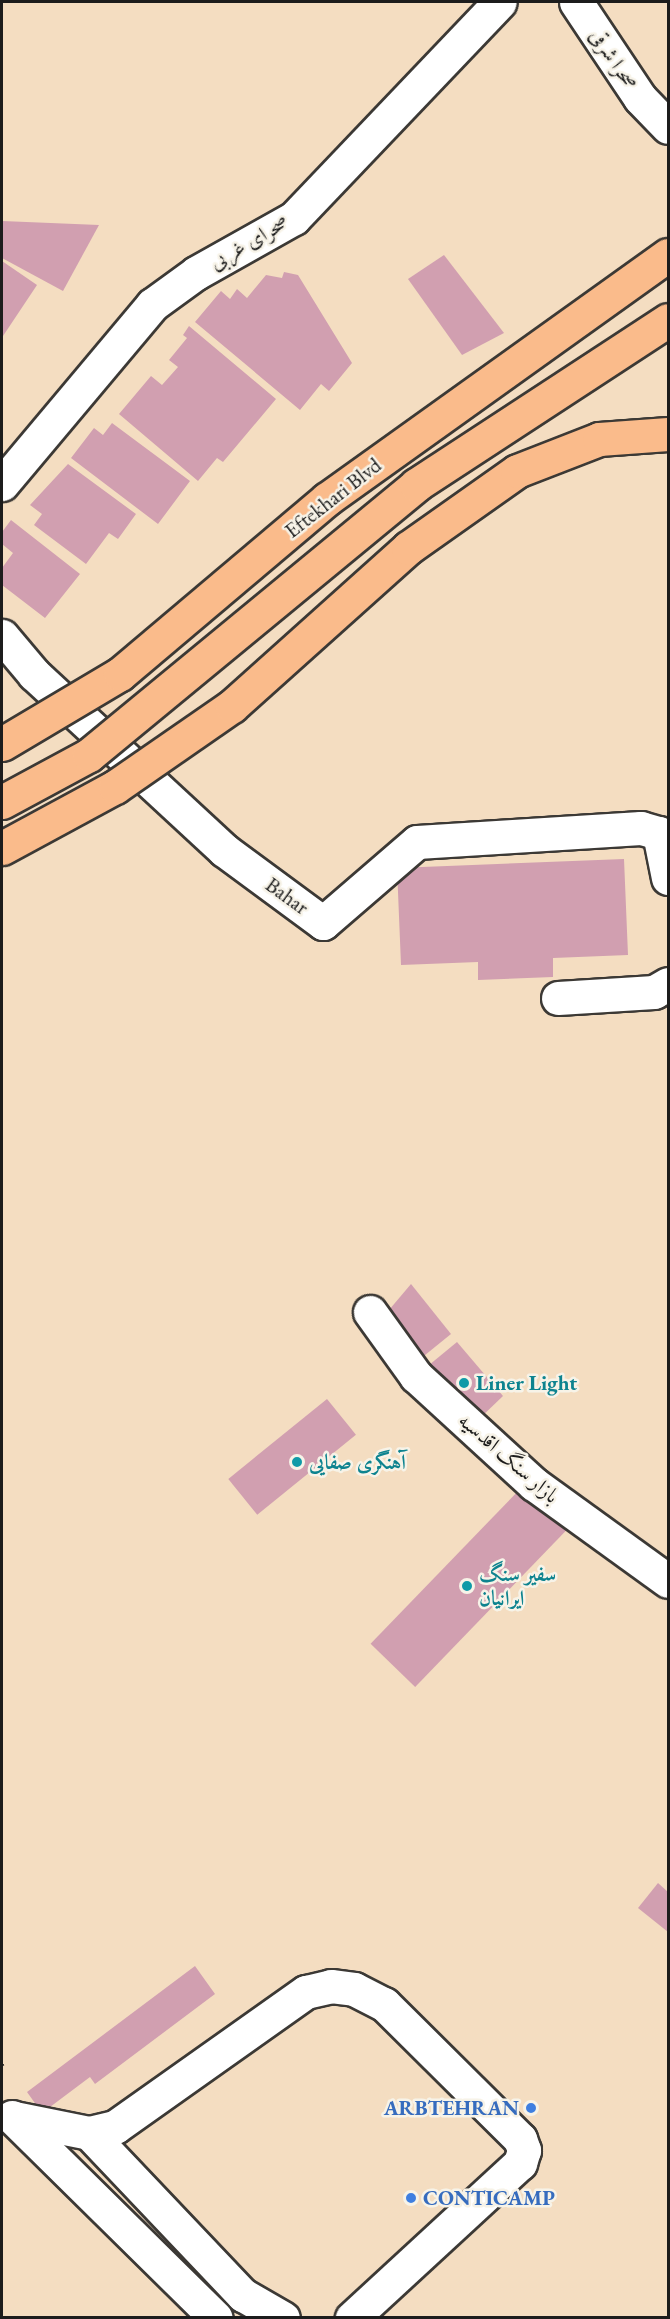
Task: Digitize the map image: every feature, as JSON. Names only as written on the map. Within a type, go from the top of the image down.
[{"type":"main road","name":"Eftekhari Blvd","points":[[2,744],[120,674],[327,499],[669,255]]},
{"type":"main road","name":"Eftekhari Blvd","points":[[2,802],[89,755],[416,485],[669,320]]},
{"type":"main road","points":[[2,848],[115,787],[232,705],[408,548],[517,471],[599,439],[669,434]]},
{"type":"street","name":"صحرای غربی","points":[[2,484],[152,305],[196,273],[294,218],[500,2]]},
{"type":"street","points":[[576,2],[640,98],[669,127]]},
{"type":"street","name":"Bahar","points":[[2,636],[34,674],[224,850],[323,923],[417,842],[642,828],[659,833],[669,878]]},
{"type":"street","points":[[558,998],[654,992],[669,984]]},
{"type":"street","name":"بازار سنگ اقدسیه","points":[[370,1312],[416,1376],[534,1484],[669,1581]]},
{"type":"street","points":[[8,2116],[89,2133],[115,2127],[306,1992],[331,1986],[354,1989],[384,2004],[520,2139],[524,2150],[520,2163],[352,2318]]},
{"type":"street","points":[[8,2116],[216,2318]]},
{"type":"street","points":[[89,2133],[243,2295],[283,2318]]},
{"type":"building","points":[[2,221],[99,225],[63,291],[2,258]]},
{"type":"building","points":[[444,255],[504,333],[462,355],[408,279]]},
{"type":"building","points":[[2,261],[37,285],[3,336],[2,335]]},
{"type":"building","points":[[284,272],[298,275],[352,363],[329,391],[321,384],[300,410],[195,322],[221,291],[230,299],[237,289],[247,298],[266,275],[282,278]]},
{"type":"building","points":[[189,326],[276,399],[223,462],[217,458],[198,481],[119,414],[151,376],[162,385],[178,367],[169,360],[187,338],[183,335]]},
{"type":"building","points":[[112,423],[190,481],[158,524],[71,458],[94,428],[103,435]]},
{"type":"building","points":[[68,464],[136,514],[118,539],[109,533],[86,564],[34,525],[42,514],[30,505]]},
{"type":"building","points":[[11,520],[80,574],[45,618],[2,585],[2,568],[13,553],[2,544],[2,532]]},
{"type":"building","points":[[624,859],[628,955],[553,958],[553,977],[478,980],[478,962],[401,965],[397,868]]},
{"type":"building","points":[[411,1284],[451,1334],[414,1364],[378,1323]]},
{"type":"building","name":"Liner Light","points":[[457,1342],[503,1396],[477,1421],[423,1370]]},
{"type":"building","name":"آهنگری صفایی","points":[[327,1399],[356,1435],[257,1515],[228,1479]]},
{"type":"building","name":"سفیر سنگ ایرانیان","points":[[522,1487],[567,1530],[415,1687],[371,1644]]},
{"type":"building","points":[[658,1883],[668,1892],[668,1932],[638,1908]]},
{"type":"building","points":[[195,1966],[215,1994],[95,2084],[90,2077],[42,2113],[27,2092]]},
{"type":"place","name":"Liner Light","points":[[464,1383]]},
{"type":"place","name":"آهنگری صفایی","points":[[297,1462]]},
{"type":"place","name":"سفیر سنگ ایرانیان","points":[[467,1586]]},
{"type":"place","name":"ARBTEHRAN","points":[[531,2108]]},
{"type":"place","name":"CONTICAMP","points":[[411,2198]]}]
